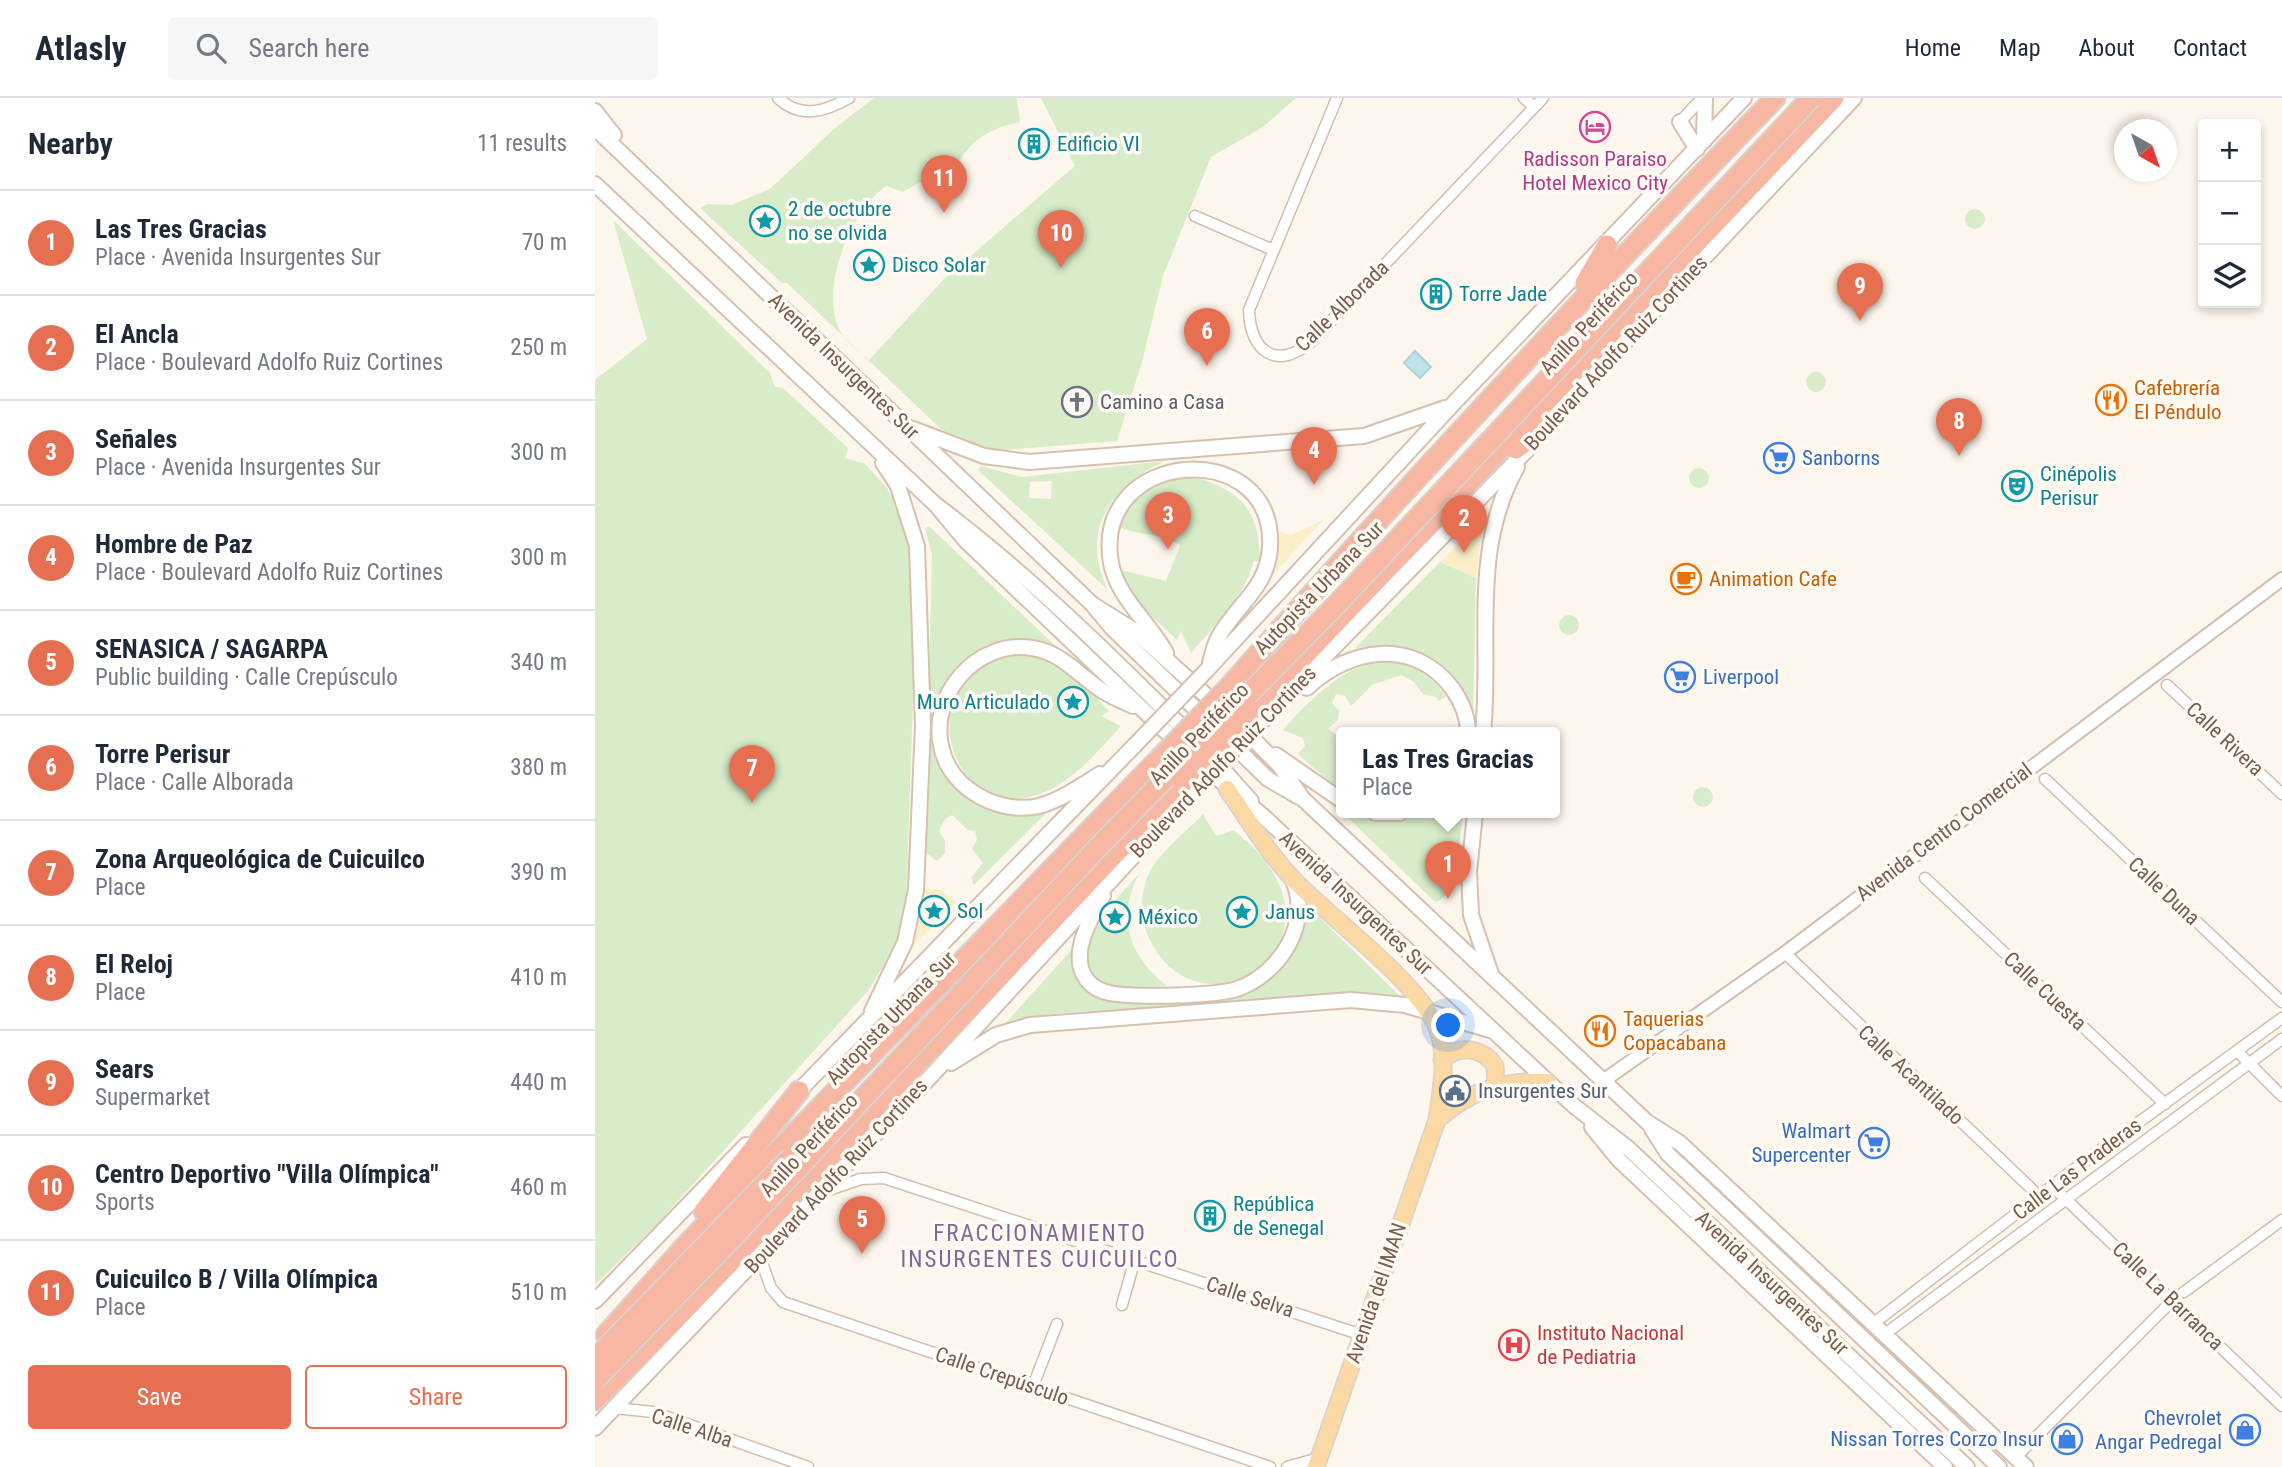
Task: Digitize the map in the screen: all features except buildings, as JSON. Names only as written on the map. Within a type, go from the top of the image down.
[{"type":"highway","name":"Anillo Periférico","points":[[599,1343],[688,1243],[1228,688],[1380,516],[1775,98]]},
{"type":"highway","name":"Autopista Urbana Sur","points":[[595,1359],[1327,599],[1797,98]]},
{"type":"highway","name":"Autopista Urbana Sur","points":[[595,1380],[737,1233],[1104,841],[1338,603],[1811,98]]},
{"type":"highway","name":"Anillo Periférico","points":[[595,1400],[1189,785],[1259,717],[1385,572],[1834,98]]},
{"type":"highway","points":[[1768,187],[1844,98]]},
{"type":"highway","points":[[1534,351],[1541,335],[1590,277],[1607,244]]},
{"type":"highway","points":[[1385,572],[1493,469],[1548,424]]},
{"type":"highway","points":[[599,1343],[799,1091]]},
{"type":"main road","points":[[1701,145],[1704,98]]},
{"type":"main road","points":[[595,1301],[1208,669],[1453,404],[1744,98]]},
{"type":"main road","name":"Boulevard Adolfo Ruiz Cortines","points":[[1259,717],[1527,450],[1768,187],[1854,98]]},
{"type":"main road","points":[[595,111],[638,167]]},
{"type":"main road","points":[[1680,121],[1701,145]]},
{"type":"main road","name":"Avenida Insurgentes Sur","points":[[595,128],[1092,604],[1112,628],[1268,779],[1303,799]]},
{"type":"main road","name":"Avenida Insurgentes Sur","points":[[595,184],[936,505],[974,533],[1117,662],[1235,780],[1263,816]]},
{"type":"main road","points":[[904,425],[984,456],[1029,462],[1364,436],[1423,418],[1453,404]]},
{"type":"main road","points":[[865,1024],[905,942],[916,890],[923,725],[918,546],[898,486],[871,444]]},
{"type":"main road","points":[[1483,727],[1490,534],[1502,494],[1527,450]]},
{"type":"main road","points":[[1171,664],[1115,576],[1111,564],[1111,533],[1118,512],[1139,485],[1179,468],[1207,469],[1232,478],[1254,497],[1268,522],[1270,545],[1263,576],[1252,596],[1218,638],[1208,669]]},
{"type":"main road","name":"Avenida Insurgentes Sur","points":[[936,505],[966,541],[1227,789],[1263,816],[1573,1105],[1629,1149],[1967,1467]]},
{"type":"main road","name":"Avenida Insurgentes Sur","points":[[1092,604],[1120,620],[1265,749],[1303,799],[1647,1122],[1680,1143],[2021,1462]]},
{"type":"main road","points":[[1119,761],[1083,785],[1044,804],[1027,808],[1004,806],[973,792],[952,769],[942,751],[942,710],[953,685],[966,668],[997,651],[1020,647],[1038,649],[1056,657],[1103,691],[1146,713]]},
{"type":"main road","points":[[1259,717],[1285,709],[1319,676],[1337,665],[1360,656],[1393,652],[1425,663],[1446,680],[1464,708],[1467,727]]},
{"type":"main road","points":[[1265,749],[1336,797]]},
{"type":"main road","name":"Boulevard Adolfo Ruiz Cortines","points":[[595,1428],[932,1075],[1116,873],[1189,785]]},
{"type":"main road","name":"Avenida del IMAN","points":[[1227,789],[1292,878],[1413,992],[1437,1028],[1443,1060],[1437,1120],[1317,1462]]},
{"type":"main road","points":[[1474,818],[1469,872],[1471,915],[1491,976]]},
{"type":"main road","points":[[1116,873],[1090,920],[1079,956],[1083,971],[1092,985],[1117,994],[1226,992],[1259,978],[1280,958],[1295,930],[1298,896],[1292,878]]},
{"type":"main road","points":[[932,1075],[996,1035],[1030,1025],[1351,1000],[1427,1010],[1494,1031]]},
{"type":"main road","points":[[1443,1060],[1458,1050],[1477,1051],[1495,1066],[1496,1086]]},
{"type":"main road","points":[[1437,1120],[1460,1100],[1496,1086],[1520,1081],[1548,1082]]},
{"type":"main road","name":"Avenida Insurgentes Sur","points":[[1573,1105],[1619,1160],[1945,1467]]},
{"type":"main road","name":"Avenida Insurgentes Sur","points":[[1647,1122],[1668,1154],[1999,1467]]},
{"type":"street","points":[[778,98],[798,110],[814,112],[849,98]]},
{"type":"street","name":"Calle Alborada","points":[[1337,98],[1249,310],[1249,326],[1266,352],[1277,358],[1289,357],[1312,341],[1543,98]]},
{"type":"street","points":[[1524,98],[1534,107]]},
{"type":"street","points":[[1680,121],[1704,98]]},
{"type":"street","points":[[1195,216],[1273,250]]},
{"type":"street","name":"Avenida Centro Comercial","points":[[1603,1081],[1785,953],[2282,579]]},
{"type":"street","name":"Calle Rivera","points":[[2167,685],[2282,794]]},
{"type":"street","name":"Calle Duna","points":[[2045,779],[2282,1002]]},
{"type":"street","name":"Calle Cuesta","points":[[1925,878],[2165,1104]]},
{"type":"street","name":"Calle Acantilado","points":[[1785,953],[2039,1196]]},
{"type":"street","name":"Calle Las Praderas","points":[[1874,1323],[2052,1186],[2282,1018]]},
{"type":"street","name":"Calle Las Praderas","points":[[1885,1334],[2282,1039]]},
{"type":"street","points":[[2237,1051],[2282,1096]]},
{"type":"street","name":"Calle Selva","points":[[818,1195],[851,1181],[884,1178],[1362,1335]]},
{"type":"street","name":"Calle La Barranca","points":[[2052,1186],[2282,1406]]},
{"type":"street","points":[[2184,1292],[2282,1220]]},
{"type":"street","name":"Calle Crepúsculo","points":[[760,1257],[771,1288],[783,1302],[1270,1467]]},
{"type":"street","points":[[1122,1305],[1135,1259]]},
{"type":"street","points":[[2021,1462],[2173,1300]]},
{"type":"street","points":[[1033,1386],[1056,1324]]},
{"type":"street","name":"Calle Alba","points":[[615,1408],[653,1412],[808,1467]]},
{"type":"street","points":[[1287,1467],[1317,1462]]},
{"type":"green space","points":[[874,98],[1017,98],[1020,122],[992,131],[973,144],[958,162],[944,188],[920,182],[903,192],[886,186],[861,213],[842,252],[833,293],[834,312],[844,337],[787,283],[782,283],[700,208],[707,204],[731,205],[770,189],[835,128]]},
{"type":"green space","points":[[1041,98],[1296,98],[1263,127],[1211,157],[1163,276],[1142,362],[1117,441],[991,451],[942,430],[862,354],[869,360],[945,278],[1075,166]]},
{"type":"green space","points":[[1975,209],[1982,212],[1985,219],[1982,226],[1975,229],[1968,226],[1965,219],[1968,212]]},
{"type":"green space","points":[[613,220],[770,373],[775,387],[783,388],[848,448],[845,458],[865,464],[887,488],[900,510],[909,537],[913,566],[913,701],[906,906],[898,942],[868,991],[658,1223],[595,1285],[595,380],[647,339]]},
{"type":"green space","points":[[1816,372],[1823,375],[1826,382],[1823,389],[1816,392],[1809,389],[1806,382],[1809,375]]},
{"type":"green space","points":[[1165,461],[1129,484],[1105,513],[1099,530],[1097,549],[1100,569],[1108,590],[978,470],[981,466],[1022,477]],"holes":[[[1052,481],[1051,499],[1029,498],[1030,482]]]},
{"type":"green space","points":[[1699,468],[1706,471],[1709,478],[1706,485],[1699,488],[1692,485],[1689,478],[1692,471]]},
{"type":"green space","points":[[1189,476],[1221,487],[1243,503],[1256,527],[1260,561],[1254,561],[1236,599],[1191,653],[1181,631],[1177,640],[1147,612],[1116,569],[1166,581],[1180,545],[1166,538],[1119,527],[1123,515],[1137,497],[1156,485]]},
{"type":"green space","points":[[929,526],[1065,655],[1023,641],[992,643],[969,656],[951,675],[939,696],[933,720],[933,744],[940,766],[953,786],[972,802],[997,812],[1017,814],[1050,809],[974,885],[971,878],[983,863],[972,849],[977,840],[975,831],[968,830],[952,815],[945,819],[939,831],[945,841],[945,853],[937,861],[925,852],[932,555],[925,528]]},
{"type":"green space","points":[[1440,562],[1476,578],[1473,724],[1455,683],[1446,671],[1424,654],[1397,647],[1368,646],[1354,649]]},
{"type":"green space","points":[[1569,615],[1576,618],[1579,625],[1576,632],[1569,635],[1562,632],[1559,625],[1562,618]]},
{"type":"green space","points":[[1026,653],[1051,662],[1072,675],[1109,711],[1101,716],[1121,726],[1084,765],[1063,782],[1040,794],[1008,798],[981,788],[961,768],[951,741],[951,712],[962,685],[987,664]]},
{"type":"green space","points":[[1375,661],[1406,665],[1432,680],[1446,696],[1439,701],[1436,697],[1423,694],[1414,682],[1401,675],[1372,685],[1351,706],[1345,696],[1336,694],[1332,703],[1339,711],[1338,720],[1328,729],[1336,735],[1336,788],[1298,754],[1305,746],[1303,738],[1283,730],[1324,689],[1361,666]]},
{"type":"green space","points":[[1703,787],[1710,790],[1713,797],[1710,804],[1703,807],[1696,804],[1693,797],[1696,790]]},
{"type":"green space","points":[[1203,814],[1216,836],[1234,830],[1256,851],[1268,865],[1284,899],[1284,930],[1272,955],[1250,974],[1224,983],[1196,981],[1169,966],[1148,936],[1142,913],[1144,888],[1149,873],[1167,849]]},
{"type":"green space","points":[[1348,818],[1397,821],[1408,818],[1462,818],[1455,888],[1437,902]]},
{"type":"green space","points":[[1139,874],[1128,906],[1130,935],[1143,962],[1167,986],[1129,987],[1108,984],[1093,975],[1087,962],[1089,946],[1096,929],[1118,897]]},
{"type":"green space","points":[[1314,912],[1403,999],[1365,994],[1061,1013],[1033,1016],[1002,1027],[1075,946],[1094,993],[1189,999],[1221,997],[1250,990],[1275,976],[1293,953],[1303,919]]},
{"type":"sand","points":[[1323,520],[1270,578],[1267,575],[1273,530],[1291,535]]},
{"type":"sand","points":[[1475,527],[1481,532],[1476,578],[1440,562]]},
{"type":"sand","points":[[924,887],[943,891],[956,902],[914,945]]},
{"type":"water","points":[[1415,351],[1431,367],[1420,378],[1404,363]]},
{"type":"place","name":"Radisson Paraiso Hotel Mexico City","points":[[1595,127]]},
{"type":"place","name":"Edificio VI","points":[[1034,144]]},
{"type":"place","name":"Cuicuilco B / Villa Olímpica","points":[[944,213]]},
{"type":"place","name":"2 de octubre no se olvida","points":[[765,221]]},
{"type":"place","name":"Disco Solar","points":[[869,265]]},
{"type":"place","name":"Centro Deportivo \"Villa Olímpica\"","points":[[1061,268]]},
{"type":"place","name":"Torre Jade","points":[[1436,294]]},
{"type":"place","name":"Sears","points":[[1860,321]]},
{"type":"place","name":"Torre Perisur","points":[[1207,366]]},
{"type":"place","name":"Cafebrería El Péndulo","points":[[2111,400]]},
{"type":"place","name":"Camino a Casa","points":[[1077,402]]},
{"type":"place","name":"El Reloj","points":[[1959,456]]},
{"type":"place","name":"Sanborns","points":[[1779,458]]},
{"type":"place","name":"Hombre de Paz","points":[[1314,485]]},
{"type":"place","name":"Cinépolis Perisur","points":[[2017,486]]},
{"type":"place","name":"Señales","points":[[1168,550]]},
{"type":"place","name":"El Ancla","points":[[1464,553]]},
{"type":"place","name":"Animation Cafe","points":[[1686,579]]},
{"type":"place","name":"Liverpool","points":[[1680,677]]},
{"type":"place","name":"Muro Articulado","points":[[1073,702]]},
{"type":"place","name":"Zona Arqueológica de Cuicuilco","points":[[752,803]]},
{"type":"place","name":"Las Tres Gracias","points":[[1448,899]]},
{"type":"place","name":"Sol","points":[[934,911]]},
{"type":"place","name":"Janus","points":[[1242,912]]},
{"type":"place","name":"México","points":[[1115,917]]},
{"type":"place","name":"Taquerias Copacabana","points":[[1600,1031]]},
{"type":"place","name":"Insurgentes Sur","points":[[1455,1091]]},
{"type":"place","name":"Walmart Supercenter","points":[[1874,1143]]},
{"type":"place","name":"República de Senegal","points":[[1210,1216]]},
{"type":"place","name":"SENASICA / SAGARPA","points":[[862,1254]]},
{"type":"place","name":"Instituto Nacional de Pediatria","points":[[1514,1345]]},
{"type":"place","name":"Chevrolet Angar Pedregal","points":[[2245,1430]]},
{"type":"place","name":"Nissan Torres Corzo Insur","points":[[2067,1439]]},
{"type":"district","name":"FRACCIONAMIENTO INSURGENTES CUICUILCO","points":[[1040,1246]]}]
